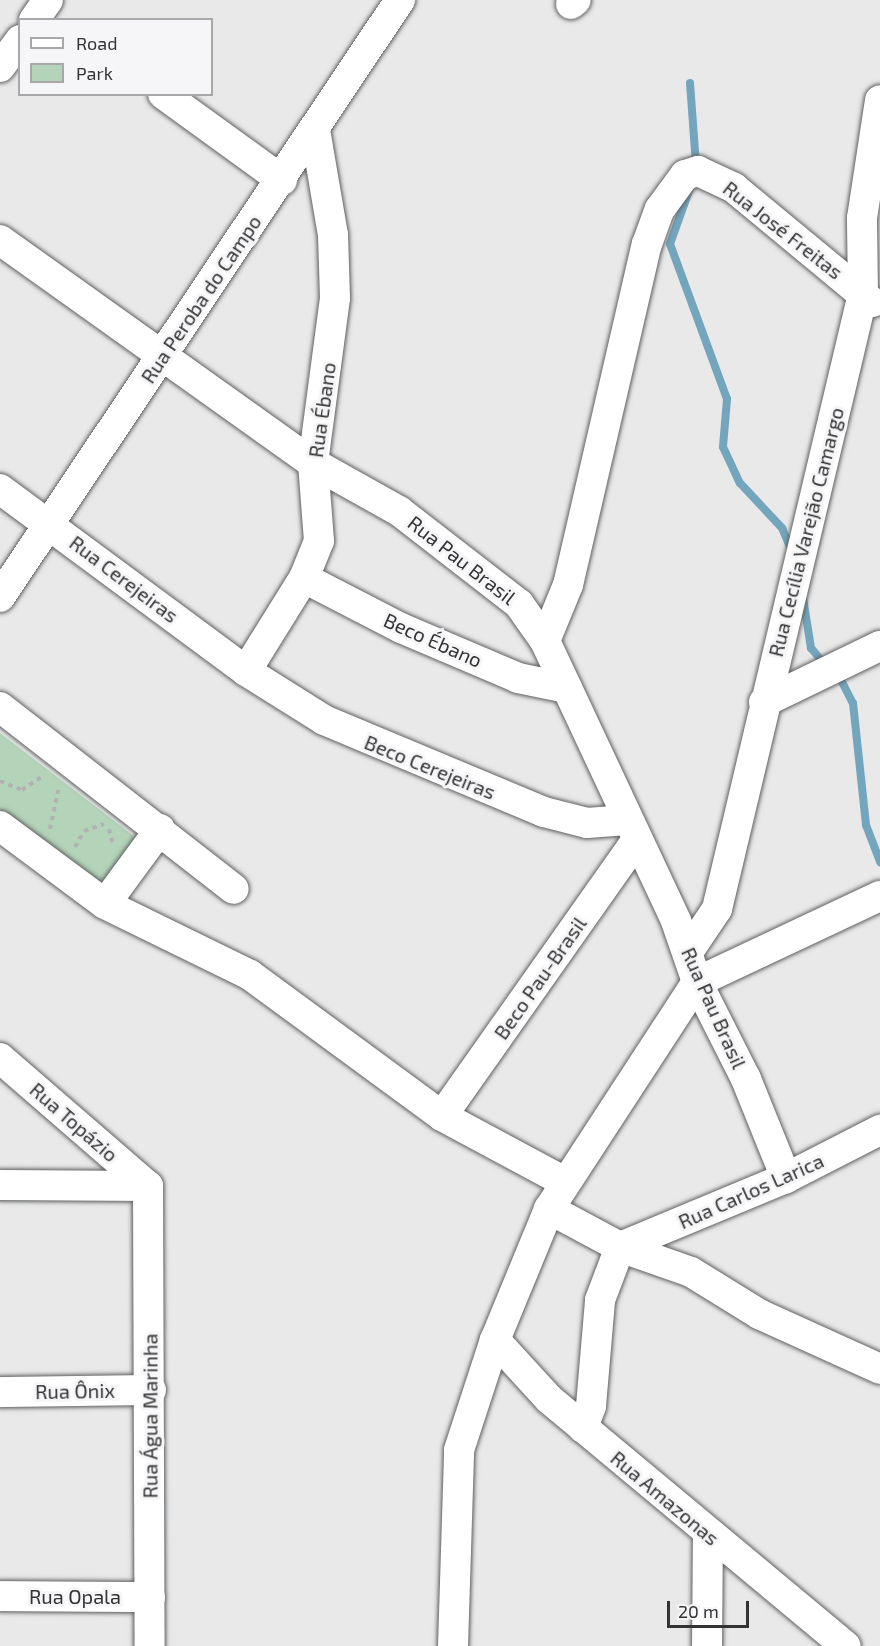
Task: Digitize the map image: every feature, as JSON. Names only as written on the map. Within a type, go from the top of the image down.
[{"type":"street","name":"Rua Peroba do Campo","points":[[0,597],[282,180],[400,0]]},
{"type":"street","points":[[0,67],[18,43]]},
{"type":"street","points":[[166,96],[282,180]]},
{"type":"street","name":"Rua Cecília Varejão Camargo","points":[[688,952],[717,909],[764,702],[871,302],[862,218],[880,100]]},
{"type":"street","name":"Rua Ébano","points":[[246,671],[304,578],[319,542],[313,463],[334,298],[333,235],[315,130]]},
{"type":"street","name":"Rua José Freitas","points":[[544,641],[568,585],[647,244],[660,209],[685,175],[698,171],[734,188],[871,302]]},
{"type":"street","name":"Rua Pau Brasil","points":[[0,240],[164,354],[313,463],[399,511],[498,583],[544,641],[567,688],[688,952],[697,982],[746,1079],[786,1178]]},
{"type":"street","name":"Rua Cerejeiras","points":[[0,489],[246,671]]},
{"type":"street","name":"Beco Ébano","points":[[304,578],[401,628],[518,678],[567,688]]},
{"type":"street","points":[[764,702],[880,646]]},
{"type":"street","name":"Beco Cerejeiras","points":[[246,671],[356,736],[508,799],[576,821],[632,830]]},
{"type":"street","points":[[0,707],[160,829],[234,889]]},
{"type":"street","points":[[0,826],[105,904],[250,975],[442,1116],[565,1182]]},
{"type":"street","points":[[105,904],[160,829]]},
{"type":"street","name":"Beco Pau-Brasil","points":[[442,1116],[632,830]]},
{"type":"street","points":[[453,1646],[459,1450],[495,1340],[549,1209],[697,982],[880,896]]},
{"type":"street","name":"Rua Topázio","points":[[0,1058],[148,1186]]},
{"type":"street","name":"Rua Carlos Larica","points":[[620,1247],[786,1178],[880,1130]]},
{"type":"street","points":[[0,1185],[148,1186]]},
{"type":"street","name":"Rua Água Marinha","points":[[148,1186],[151,1390],[150,1646]]},
{"type":"street","points":[[549,1209],[620,1247],[691,1272],[759,1314],[880,1369]]},
{"type":"street","points":[[583,1428],[594,1387],[600,1300],[620,1247]]},
{"type":"street","name":"Rua Amazonas","points":[[495,1340],[583,1428],[708,1535],[845,1646]]},
{"type":"street","name":"Rua Ônix","points":[[0,1392],[151,1390]]},
{"type":"street","points":[[707,1646],[708,1535]]},
{"type":"street","name":"Rua Opala","points":[[0,1596],[150,1597]]},
{"type":"path","points":[[0,781],[15,790],[38,777],[54,781],[54,838]]},
{"type":"path","points":[[65,847],[72,850],[84,831],[105,824],[116,856],[132,869]]},
{"type":"green space","points":[[0,733],[139,840],[99,891],[0,815]]},
{"type":"waterway","points":[[690,83],[696,165]]},
{"type":"waterway","points":[[690,188],[670,244],[727,399],[723,447],[740,483],[782,528],[792,552]]},
{"type":"waterway","points":[[803,598],[811,648],[826,666]]},
{"type":"waterway","points":[[840,678],[853,703],[866,825],[880,862]]}]
